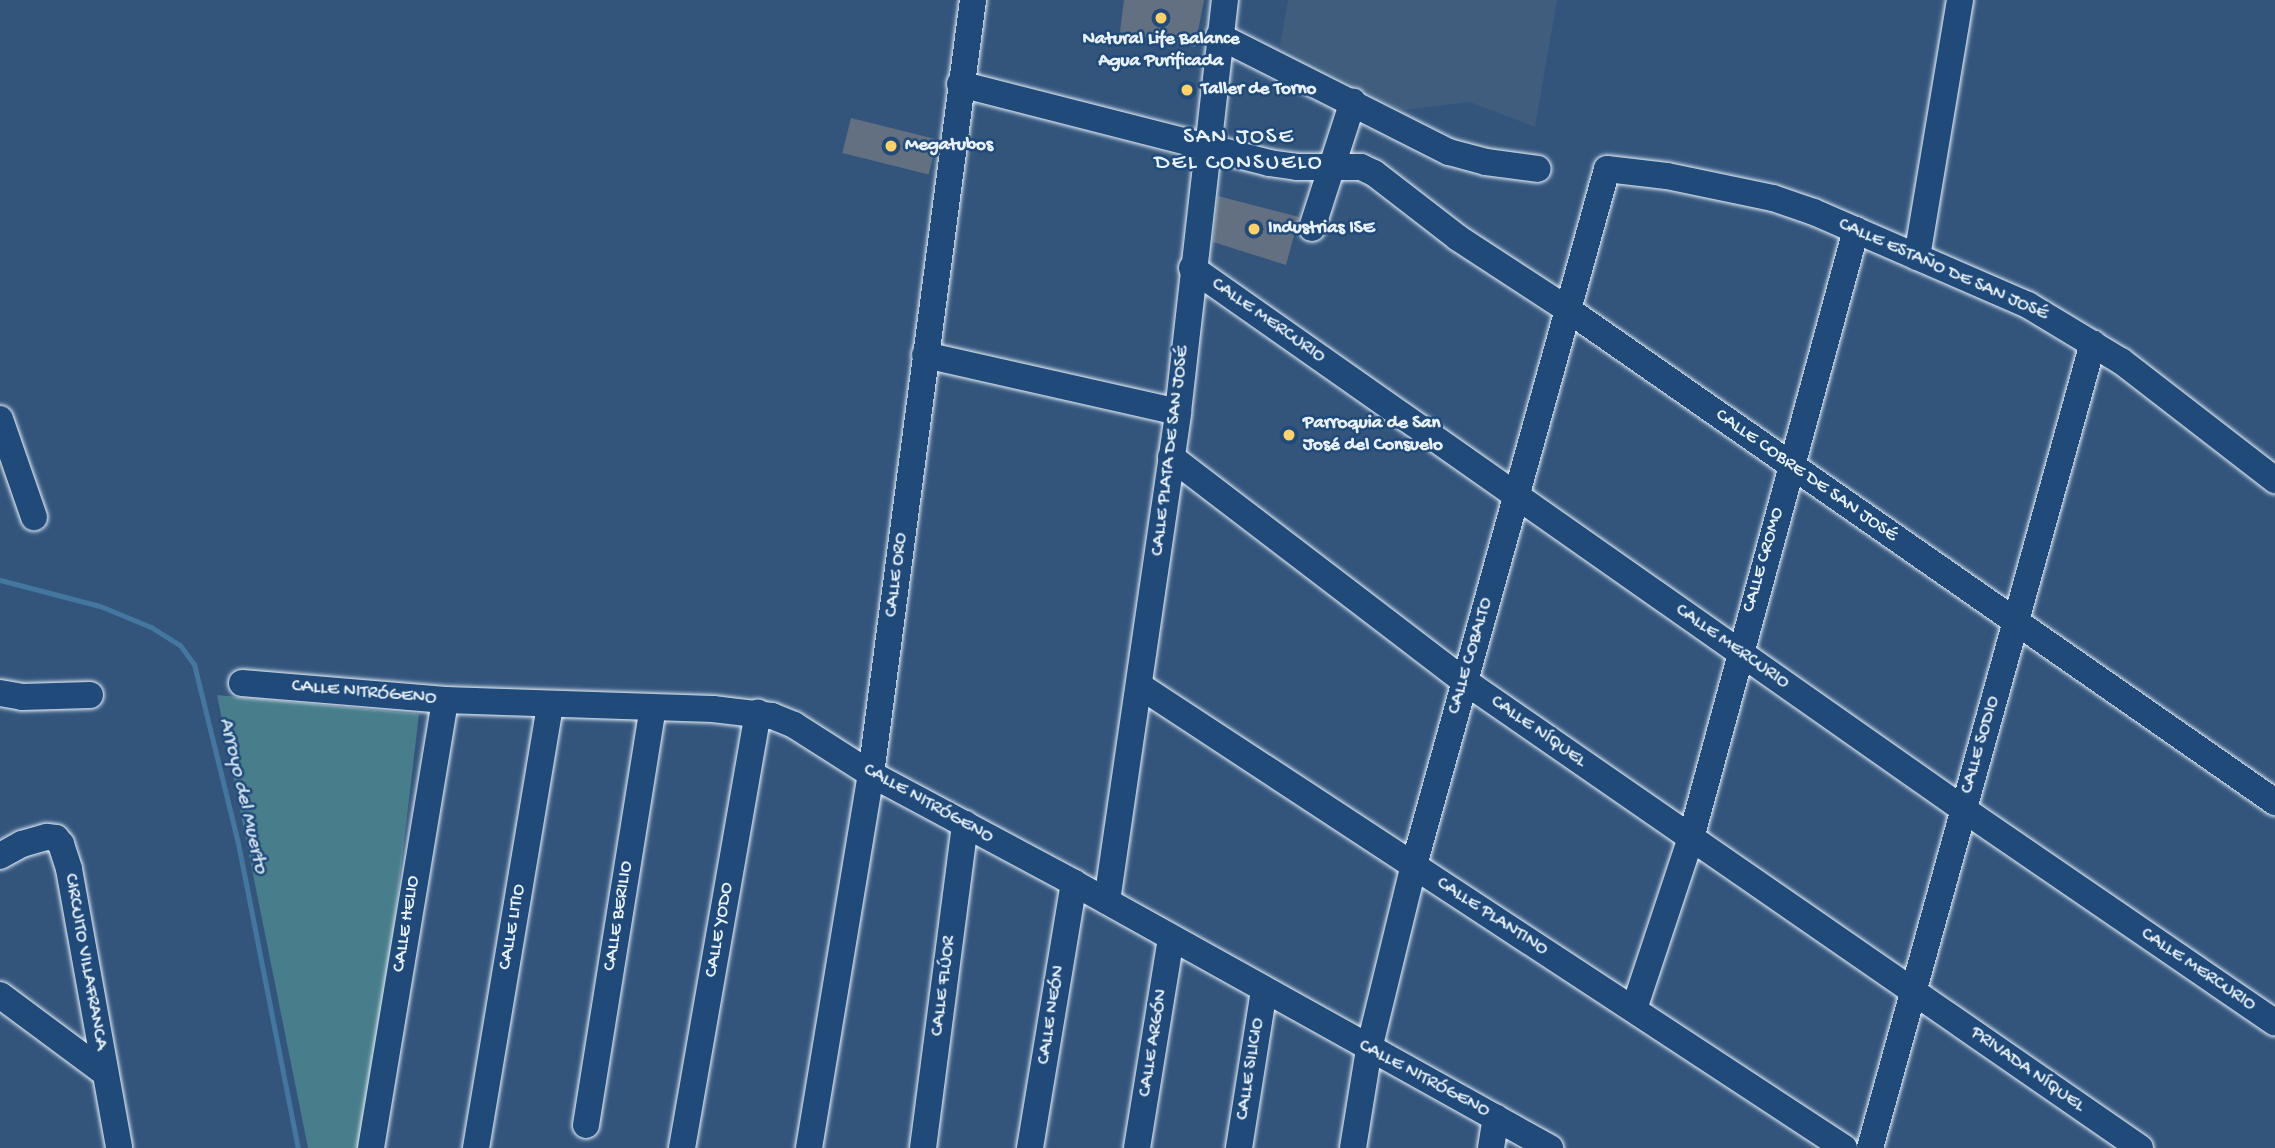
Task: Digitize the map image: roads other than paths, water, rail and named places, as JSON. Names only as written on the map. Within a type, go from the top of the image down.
[{"type":"street","name":"CALLE ORO","points":[[809,1148],[871,775],[973,0]]},
{"type":"street","name":"CALLE PLATA DE SAN JOSÉ","points":[[1107,901],[1178,412],[1224,0]]},
{"type":"street","points":[[1917,257],[1960,0]]},
{"type":"street","points":[[1219,36],[1353,101],[1417,138],[1450,152],[1486,162],[1538,169]]},
{"type":"street","name":"CALLE COBRE DE SAN JOSÉ","points":[[960,84],[1269,163],[1361,167],[1374,173],[1458,238],[1567,309],[2275,802]]},
{"type":"street","points":[[1312,228],[1353,101]]},
{"type":"street","name":"CALLE ESTAÑO DE SAN JOSÉ","points":[[1607,169],[1728,187],[1773,198],[1856,230],[2028,305],[2093,342],[2275,480]]},
{"type":"street","name":"CALLE COBALTO","points":[[1353,1148],[1369,1049],[1414,865],[1463,680],[1607,169]]},
{"type":"street","name":"CALLE CROMO","points":[[1634,1009],[1691,838],[1739,653],[1856,230]]},
{"type":"street","name":"CALLE MERCURIO","points":[[1192,268],[1739,653],[2275,1023]]},
{"type":"street","name":"CALLE SODIO","points":[[1870,1148],[2093,342]]},
{"type":"street","points":[[925,355],[1178,412]]},
{"type":"street","points":[[0,419],[10,471],[34,517]]},
{"type":"street","name":"CALLE NÍQUEL","points":[[1171,457],[1463,680],[1914,992]]},
{"type":"street","name":"CALLE NITRÓGENO","points":[[242,683],[444,700],[758,713],[794,725],[871,775],[1107,901],[1549,1148]]},
{"type":"street","name":"CALLE PLANTINO","points":[[1140,686],[1844,1148]]},
{"type":"street","points":[[7,700],[90,695]]},
{"type":"street","name":"CALLE HELIO","points":[[371,1148],[444,700]]},
{"type":"street","name":"CALLE LITIO","points":[[476,1148],[550,705]]},
{"type":"street","name":"CALLE BERILIO","points":[[586,1125],[653,707]]},
{"type":"street","name":"CALLE YODO","points":[[682,1148],[758,713]]},
{"type":"street","name":"CALLE FLÚOR","points":[[923,1148],[965,824]]},
{"type":"street","name":"CIRCUITO VILLAFRANCA","points":[[0,856],[22,844],[47,837],[56,838],[61,844],[69,869],[119,1148]]},
{"type":"street","name":"CALLE NEÓN","points":[[1030,1148],[1074,883]]},
{"type":"street","name":"CALLE ARGÓN","points":[[1137,1148],[1171,938]]},
{"type":"street","name":"CALLE SILICIO","points":[[1239,1148],[1264,990]]},
{"type":"street","name":"PRIVADA NÍQUEL","points":[[1914,992],[2140,1148]]},
{"type":"street","points":[[0,995],[105,1073]]},
{"type":"street","points":[[1491,1148],[1496,1117]]},
{"type":"waterway","name":"Arroyo del Muerto","points":[[0,580],[100,606],[151,627],[180,645],[194,664],[238,843],[298,1148]]},
{"type":"place","name":"Natural Life Balance Agua Purificada","points":[[1161,18]]},
{"type":"place","name":"Taller de Torno","points":[[1187,90]]},
{"type":"place","name":"Megatubos","points":[[891,146]]},
{"type":"place","name":"Industrias ISE","points":[[1254,229]]},
{"type":"place","name":"Parroquia de San José del Consuelo","points":[[1289,435]]},
{"type":"district","name":"SAN JOSE DEL CONSUELO","points":[[1239,151]]}]
